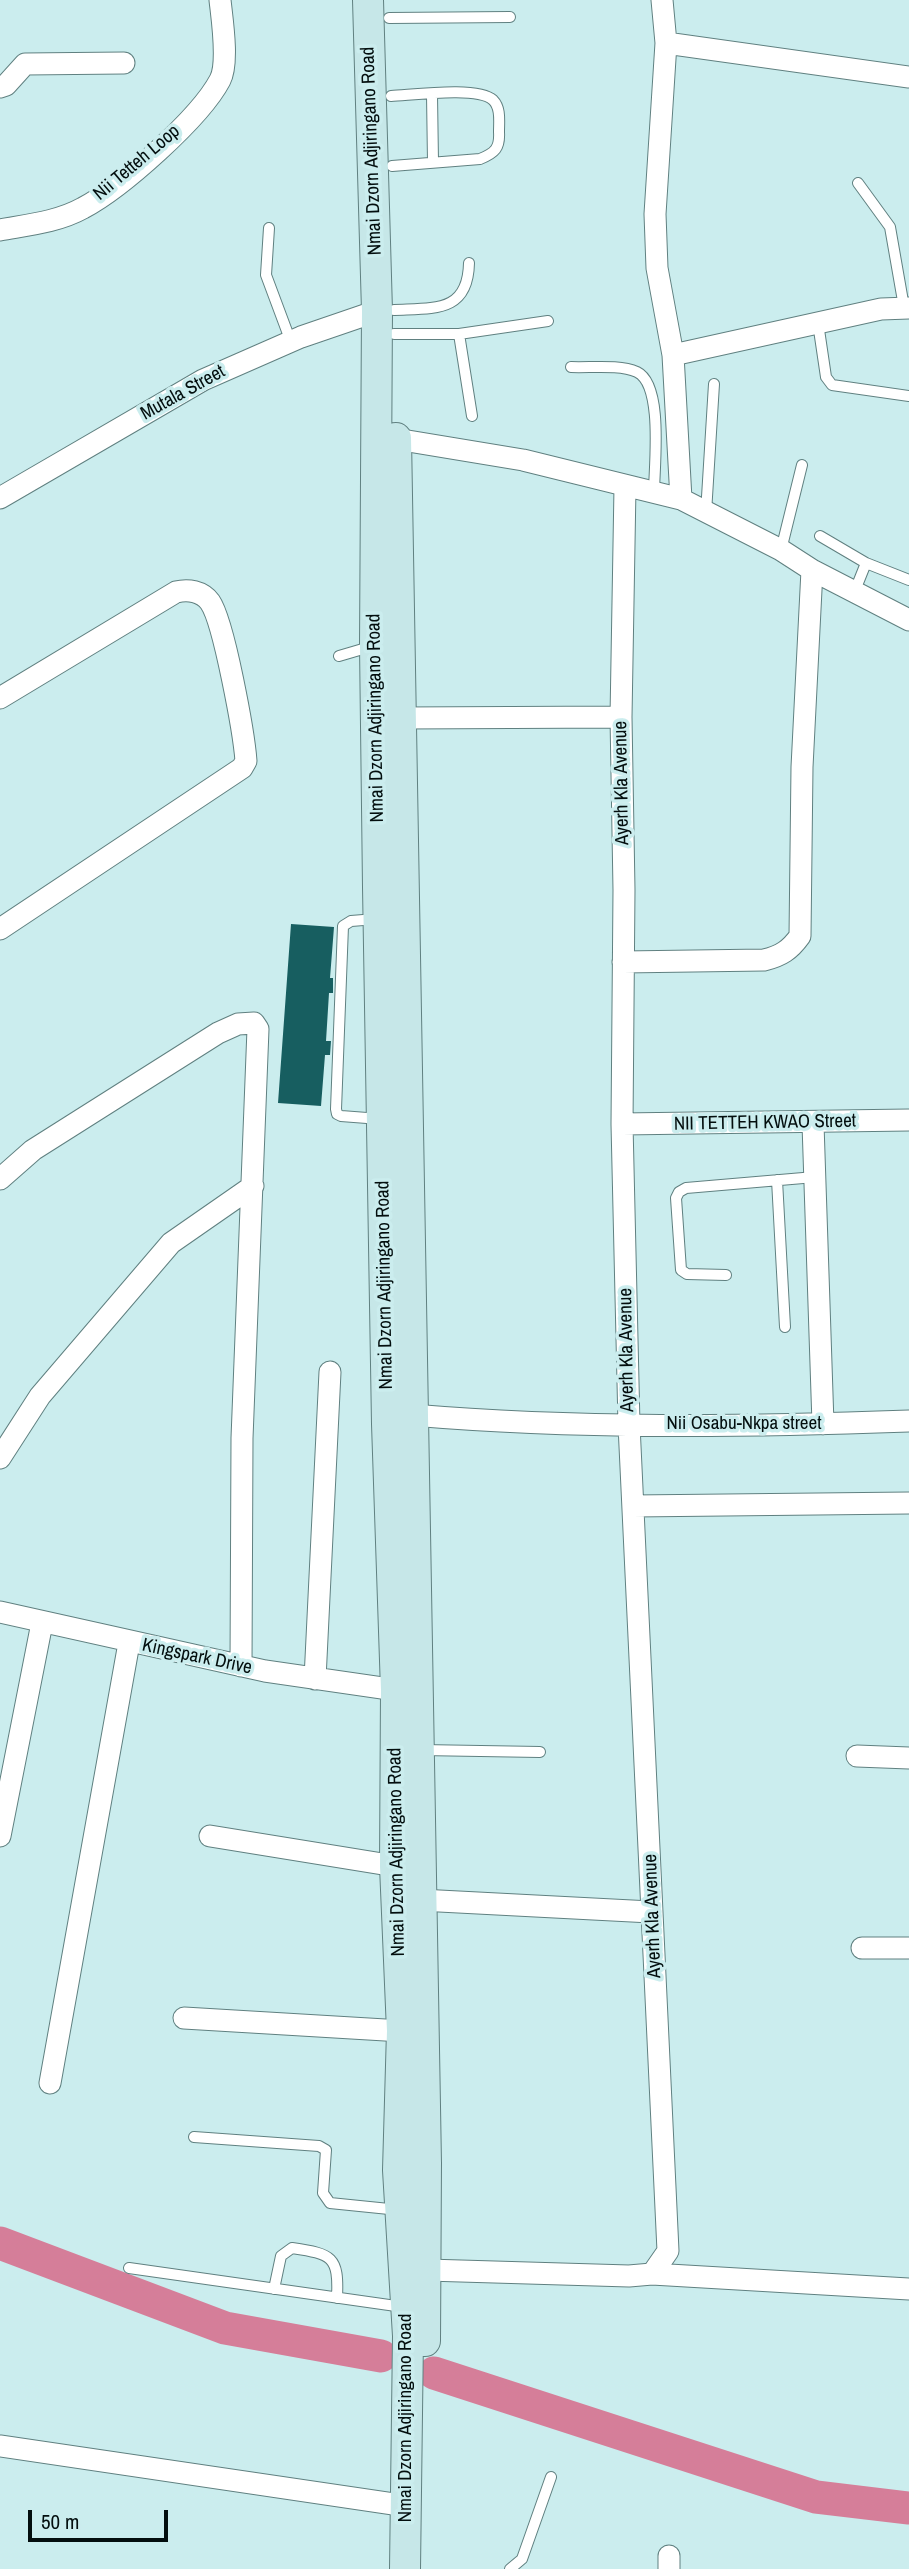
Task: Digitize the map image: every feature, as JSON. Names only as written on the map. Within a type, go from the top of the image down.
[{"type":"main road","name":"Nmai Dzorn Adjiringano Road","points":[[382,6],[391,96],[392,166],[389,318],[375,646],[390,886],[412,1415],[427,2270],[422,2569]]},
{"type":"main road","name":"Nmai Dzorn Adjiringano Road","points":[[382,6],[389,318],[396,439],[401,718],[390,886],[379,918],[396,1690],[395,1866],[402,2031],[399,2210],[406,2307],[405,2569]]},
{"type":"street","name":"Nii Tetteh Loop","points":[[0,230],[47,222],[83,209],[176,134],[221,79],[224,36],[220,0]]},
{"type":"street","points":[[662,0],[666,43],[655,214],[657,268],[673,355],[681,499]]},
{"type":"street","points":[[666,43],[909,77]]},
{"type":"street","points":[[0,86],[6,85],[24,64],[124,64]]},
{"type":"street","points":[[673,355],[881,309],[906,308]]},
{"type":"street","name":"Mutala Street","points":[[0,498],[203,380],[291,342],[389,318]]},
{"type":"street","points":[[396,439],[523,460],[681,499],[782,550],[812,570],[909,620]]},
{"type":"street","name":"Ayerh Kla Avenue","points":[[625,487],[621,716],[621,1124],[629,1425],[650,1814],[651,1912],[668,2251],[652,2274]]},
{"type":"street","points":[[623,962],[764,960],[779,957],[790,949],[800,936],[802,767],[812,570]]},
{"type":"street","points":[[0,698],[176,592],[187,590],[199,593],[210,602],[228,661],[246,761],[242,768],[0,929]]},
{"type":"street","points":[[401,718],[621,716]]},
{"type":"street","points":[[0,1179],[33,1150],[218,1033],[246,1023],[254,1023],[258,1029],[242,1438],[242,1666]]},
{"type":"street","name":"NII TETTEH KWAO Street","points":[[621,1124],[813,1124],[909,1120]]},
{"type":"street","points":[[813,1124],[823,1424]]},
{"type":"street","points":[[0,1458],[40,1396],[172,1243],[253,1186]]},
{"type":"street","points":[[315,1679],[330,1372]]},
{"type":"street","name":"Nii Osabu-Nkpa street","points":[[412,1415],[526,1424],[823,1424],[909,1421]]},
{"type":"street","points":[[633,1506],[909,1503]]},
{"type":"street","name":"Kingspark Drive","points":[[0,1612],[129,1643],[242,1666],[396,1690]]},
{"type":"street","points":[[0,1836],[42,1623]]},
{"type":"street","points":[[50,2082],[129,1643]]},
{"type":"street","points":[[857,1756],[909,1758]]},
{"type":"street","points":[[210,1836],[395,1866]]},
{"type":"street","points":[[420,1900],[651,1912]]},
{"type":"street","points":[[862,1948],[909,1948]]},
{"type":"street","points":[[184,2018],[402,2031]]},
{"type":"street","points":[[427,2270],[652,2274],[909,2289]]},
{"type":"street","points":[[0,2446],[407,2506]]},
{"type":"lane","points":[[382,6],[510,16]]},
{"type":"lane","points":[[391,96],[481,93],[494,101],[499,110],[500,145],[492,154],[480,159],[392,166]]},
{"type":"lane","points":[[432,94],[433,162]]},
{"type":"lane","points":[[858,183],[890,227],[906,308]]},
{"type":"lane","points":[[270,228],[266,275],[291,342]]},
{"type":"lane","points":[[389,318],[430,309],[455,300],[465,292],[469,263]]},
{"type":"lane","points":[[389,318],[459,334],[548,321]]},
{"type":"lane","points":[[818,323],[826,377],[832,385],[909,396]]},
{"type":"lane","points":[[459,334],[471,416]]},
{"type":"lane","points":[[571,368],[628,370],[646,379],[650,388],[655,424],[654,493]]},
{"type":"lane","points":[[706,513],[714,384]]},
{"type":"lane","points":[[782,550],[802,465]]},
{"type":"lane","points":[[820,536],[866,563],[909,580]]},
{"type":"lane","points":[[854,593],[866,563]]},
{"type":"lane","points":[[339,656],[375,646]]},
{"type":"lane","points":[[379,918],[351,920],[343,926],[336,1109],[341,1116],[382,1119]]},
{"type":"lane","points":[[726,1275],[687,1273],[681,1270],[676,1198],[679,1192],[686,1188],[816,1177]]},
{"type":"lane","points":[[777,1180],[785,1327]]},
{"type":"lane","points":[[419,1750],[540,1752]]},
{"type":"lane","points":[[194,2137],[319,2146],[326,2150],[323,2193],[330,2203],[399,2210]]},
{"type":"lane","points":[[274,2289],[281,2256],[292,2248],[323,2252],[331,2257],[338,2275],[337,2298]]},
{"type":"lane","points":[[129,2268],[406,2307]]},
{"type":"lane","points":[[509,2569],[522,2559],[551,2477]]},
{"type":"building","points":[[291,924],[334,927],[330,978],[333,978],[333,993],[329,993],[326,1041],[331,1041],[330,1055],[325,1055],[321,1106],[278,1103]]},
{"type":"waterway","points":[[0,2243],[225,2328],[381,2356]]},
{"type":"waterway","points":[[434,2373],[816,2497],[909,2508]]}]
